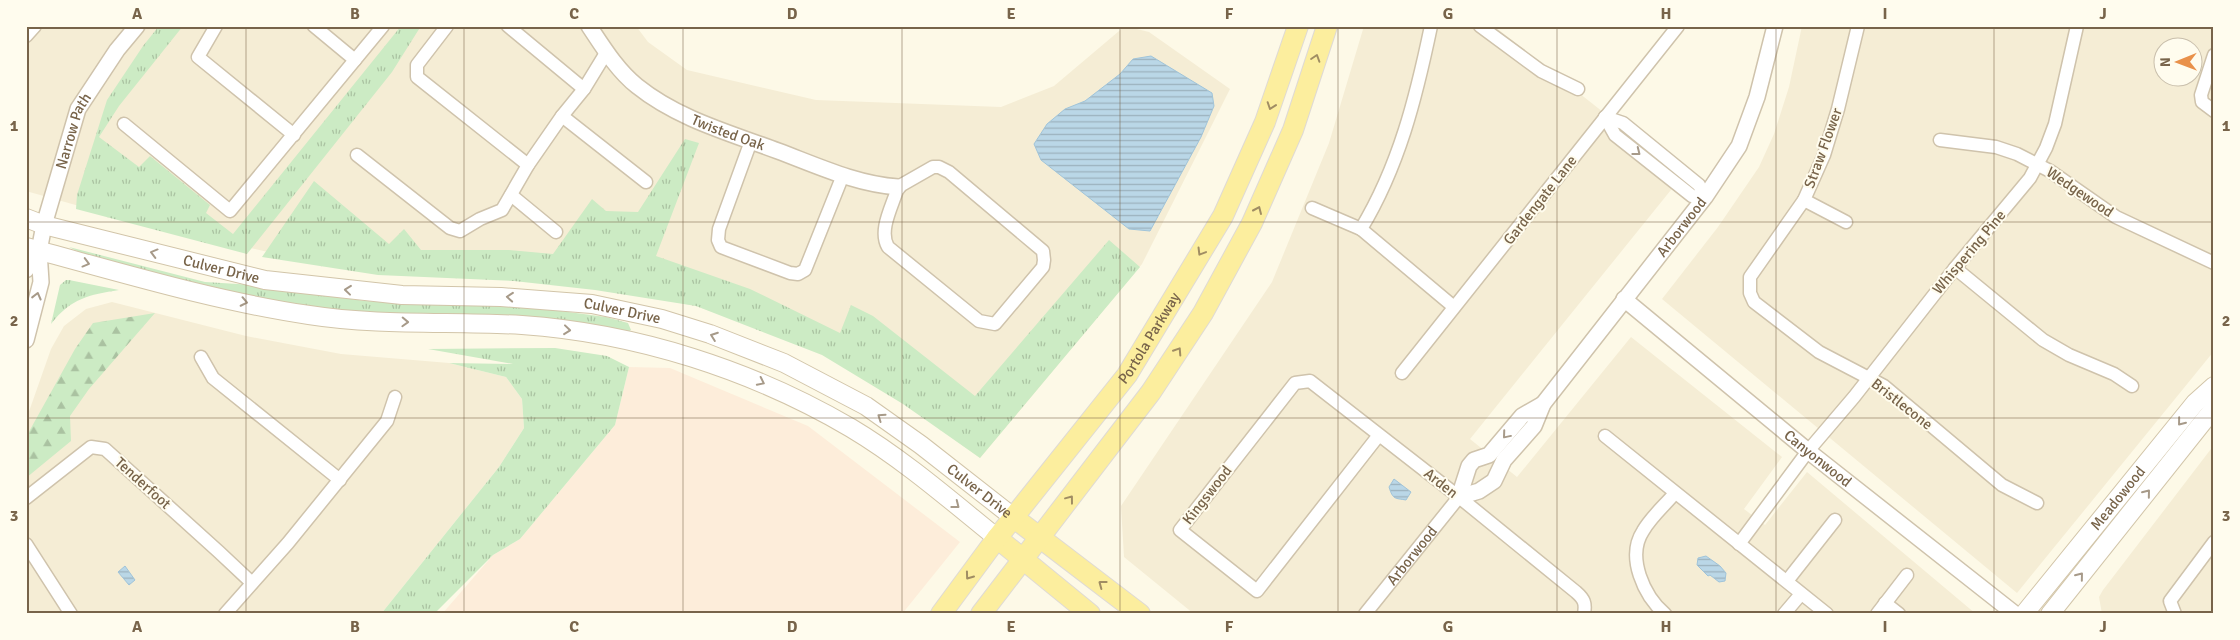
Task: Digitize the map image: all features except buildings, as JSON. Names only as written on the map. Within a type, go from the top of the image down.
[{"type":"main road","name":"Portola Parkway","points":[[941,614],[1013,517],[1127,375],[1223,216],[1265,122],[1298,26]]},
{"type":"main road","name":"Portola Parkway","points":[[981,614],[1151,392],[1203,313],[1252,222],[1285,147],[1327,26]]},
{"type":"main road","name":"Culver Drive","points":[[26,218],[265,280],[402,295],[501,297],[592,304],[662,319],[710,334],[784,363],[866,406],[921,444],[1140,614]]},
{"type":"main road","name":"Culver Drive","points":[[33,249],[196,292],[309,315],[359,320],[523,325],[583,332],[654,346],[750,377],[852,428],[917,475],[1090,614]]},
{"type":"main road","name":"Meadowood","points":[[2024,614],[2196,403],[2214,386]]},
{"type":"main road","name":"Meadowood","points":[[2050,614],[2214,408]]},
{"type":"street","points":[[26,36],[34,26]]},
{"type":"street","name":"Narrow Path","points":[[33,249],[44,224],[78,109],[117,50],[137,26]]},
{"type":"street","points":[[216,26],[198,57],[294,134]]},
{"type":"street","points":[[314,26],[355,60]]},
{"type":"street","points":[[124,124],[230,211],[382,26]]},
{"type":"street","points":[[447,26],[417,65],[417,78],[528,166]]},
{"type":"street","points":[[508,26],[584,89]]},
{"type":"street","name":"Twisted Oak","points":[[589,26],[606,52],[636,84],[665,106],[842,175],[874,185],[898,187]]},
{"type":"street","points":[[1361,229],[1378,201],[1393,168],[1403,137],[1431,26]]},
{"type":"street","points":[[1480,26],[1541,71],[1578,89]]},
{"type":"street","name":"Gardengate Lane","points":[[1402,373],[1678,26]]},
{"type":"street","name":"Arborwood","points":[[1459,497],[1479,491],[1494,481],[1504,460],[1534,426],[1543,404],[1705,197],[1739,146],[1758,97],[1775,26]]},
{"type":"street","name":"Straw Flower","points":[[1749,285],[1750,277],[1804,200],[1824,155],[1838,108],[1858,26]]},
{"type":"street","name":"Whispering Pine","points":[[1739,544],[1808,450],[1854,397],[1955,268],[2030,178],[2055,124],[2077,26]]},
{"type":"street","points":[[357,155],[450,228],[460,231],[480,219],[502,210],[528,166],[562,116],[584,89],[606,52]]},
{"type":"street","points":[[2214,54],[2202,95],[2202,102],[2214,111]]},
{"type":"street","points":[[562,116],[646,182]]},
{"type":"street","points":[[1605,117],[1623,124],[1699,185],[1705,197]]},
{"type":"street","name":"Wedgewood","points":[[1940,140],[1996,147],[2038,164],[2116,217],[2214,262]]},
{"type":"street","points":[[751,141],[719,229],[718,240],[721,247],[757,261],[790,273],[798,274],[805,270],[842,175]]},
{"type":"street","points":[[933,167],[939,167],[949,172],[1043,252],[1043,267],[995,324],[979,321],[888,247],[883,239],[884,231],[898,187],[933,167]]},
{"type":"street","points":[[511,195],[556,232]]},
{"type":"street","points":[[1804,200],[1846,222]]},
{"type":"street","points":[[1312,208],[1361,229],[1454,307]]},
{"type":"street","points":[[26,270],[33,249]]},
{"type":"street","points":[[26,340],[41,282],[33,249]]},
{"type":"street","points":[[1955,268],[2043,340],[2070,355],[2114,374],[2132,386]]},
{"type":"street","name":"Bristlecone","points":[[1749,285],[1754,302],[1795,334],[1819,352],[1884,386],[2002,485],[2037,503]]},
{"type":"street","name":"Canyonwood","points":[[1624,299],[1808,450],[2015,614]]},
{"type":"street","points":[[201,357],[213,378],[340,480]]},
{"type":"street","name":"Arden","points":[[1295,383],[1303,380],[1310,381],[1459,497],[1583,598],[1585,605],[1584,614]]},
{"type":"street","name":"Kingswood","points":[[1295,383],[1180,530],[1257,591],[1379,435]]},
{"type":"street","points":[[225,614],[340,480],[387,421],[394,397]]},
{"type":"street","name":"Arborwood","points":[[1365,614],[1459,497],[1474,460],[1488,455],[1522,416],[1543,404]]},
{"type":"street","points":[[1605,436],[1827,614]]},
{"type":"street","name":"Tenderfoot","points":[[26,498],[91,447],[105,449],[252,583]]},
{"type":"street","points":[[1665,614],[1654,605],[1638,571],[1637,548],[1642,531],[1676,493]]},
{"type":"street","points":[[1787,581],[1835,520]]},
{"type":"street","points":[[2175,614],[2170,601],[2214,542]]},
{"type":"street","points":[[26,544],[71,614]]},
{"type":"street","points":[[1876,614],[1908,574]]},
{"type":"street","points":[[1784,614],[1801,594]]},
{"type":"street","points":[[1885,603],[1899,614]]},
{"type":"shaded area","points":[[26,26],[636,26],[648,42],[687,70],[816,100],[1001,107],[1054,86],[1125,26],[1149,32],[1230,89],[1142,264],[980,458],[840,357],[696,306],[579,283],[302,260],[111,215],[26,191]]},
{"type":"shaded area","points":[[1364,26],[1494,26],[1683,175],[1470,439],[1517,477],[1631,337],[1782,457],[1744,509],[1765,525],[1807,472],[1976,614],[1194,614],[1124,557],[1121,506],[1272,282],[1329,143]]},
{"type":"shaded area","points":[[1802,26],[2214,26],[2214,351],[2017,593],[1662,299],[1718,227],[1759,167],[1774,134],[1789,87]]},
{"type":"shaded area","points":[[112,302],[246,336],[341,354],[449,363],[506,377],[522,399],[524,428],[499,467],[381,614],[26,614],[26,420],[51,349],[64,326],[86,309]]},
{"type":"shaded area","points":[[629,367],[670,368],[808,426],[960,542],[902,614],[442,614],[493,555],[520,539],[615,425]]},
{"type":"shaded area","points":[[2214,445],[2214,614],[2102,614],[2099,597],[2103,590]]},
{"type":"green space","points":[[159,26],[183,26],[119,106],[99,137],[139,167],[150,156],[210,205],[206,213],[233,234],[401,26],[421,26],[392,72],[247,254],[76,209],[77,195],[107,100],[143,46]]},
{"type":"green space","points":[[685,139],[699,143],[656,256],[750,289],[840,333],[851,305],[873,316],[975,396],[1109,240],[1140,267],[980,458],[903,404],[822,355],[696,306],[595,290],[514,281],[378,275],[262,257],[314,181],[389,244],[404,229],[421,250],[509,250],[553,254],[592,199],[606,211],[638,212]]},
{"type":"green space","points":[[69,247],[205,282],[254,285],[365,301],[523,306],[606,317],[628,323],[631,330],[628,332],[316,308],[249,295],[114,264],[91,257]]},
{"type":"green space","points":[[66,280],[119,290],[90,296],[73,303],[58,315],[51,324],[60,285]]},
{"type":"green space","points":[[155,313],[89,389],[70,416],[71,441],[26,478],[26,437],[75,349],[93,323]]},
{"type":"green space","points":[[555,348],[607,356],[629,367],[615,425],[520,539],[493,555],[434,614],[381,614],[499,467],[524,428],[522,399],[506,377],[449,363],[513,364],[428,349]]},
{"type":"water","points":[[1151,56],[1212,93],[1214,106],[1201,137],[1150,231],[1129,229],[1041,160],[1034,144],[1047,124],[1065,109],[1085,101],[1120,74],[1133,59]]},
{"type":"water","points":[[1394,479],[1411,492],[1406,500],[1393,496],[1389,487]]},
{"type":"water","points":[[1706,556],[1726,573],[1725,581],[1719,582],[1710,575],[1708,576],[1697,565],[1698,558]]},
{"type":"water","points":[[125,566],[135,580],[129,585],[118,572]]}]
